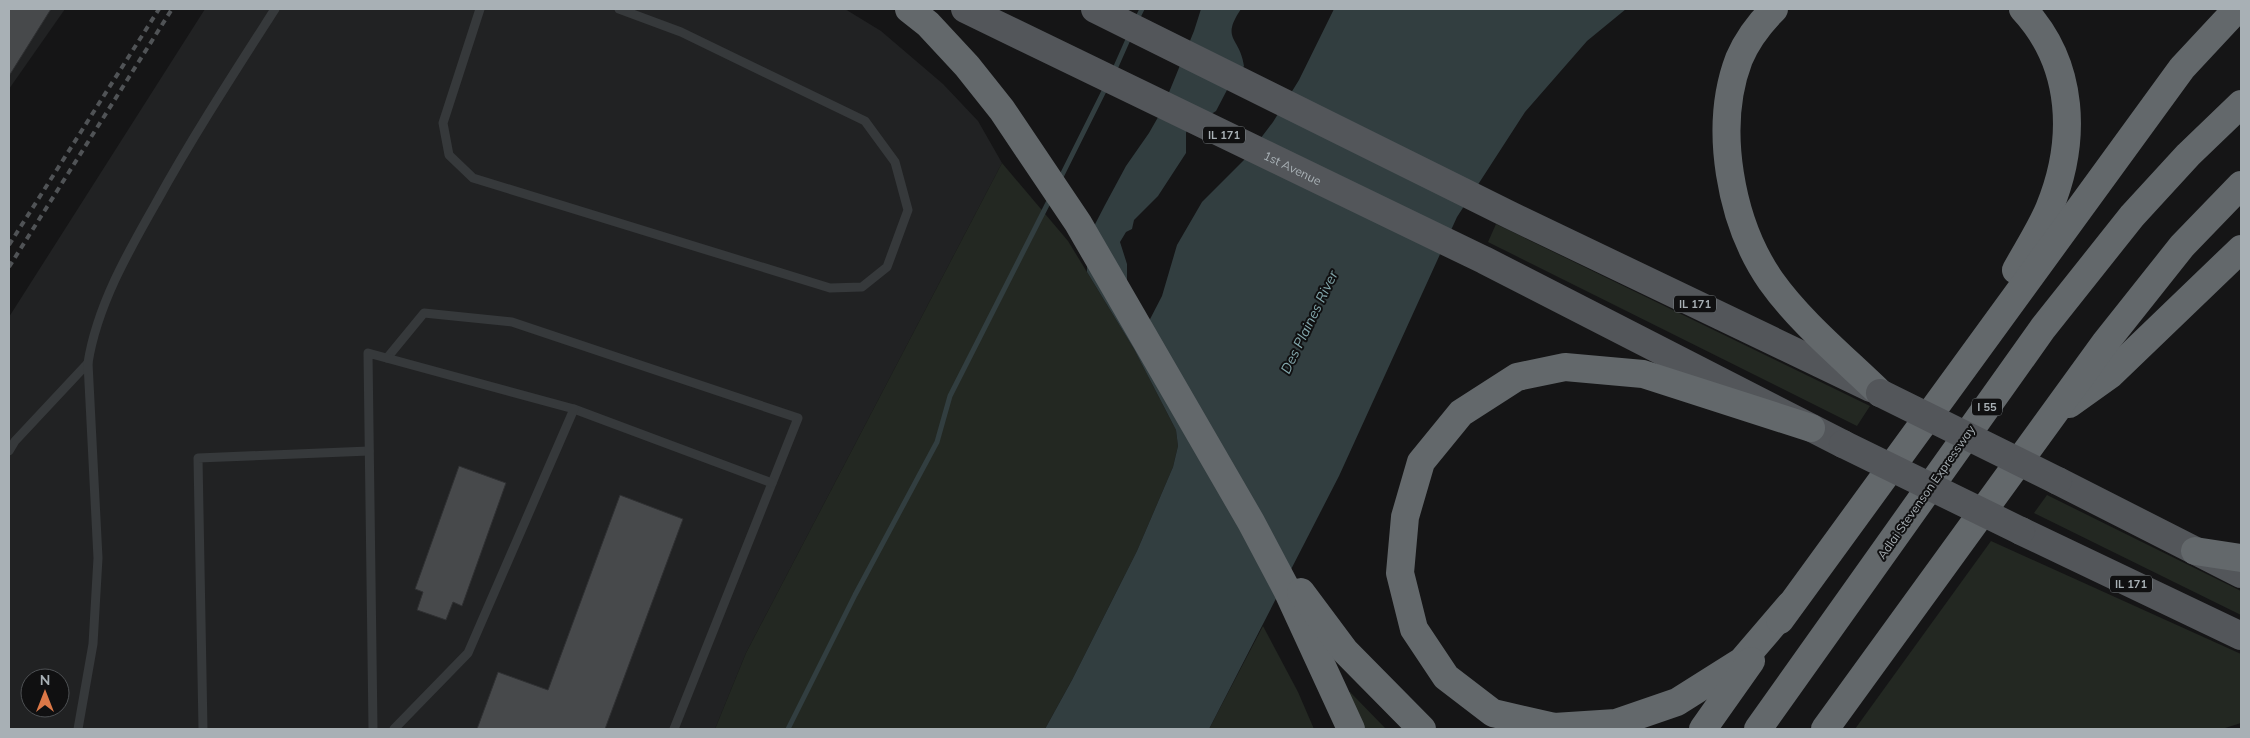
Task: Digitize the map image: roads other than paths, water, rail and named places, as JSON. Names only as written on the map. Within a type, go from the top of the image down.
[{"type":"highway","points":[[909,9],[928,24],[1002,110],[1072,215],[1251,522],[1287,590],[1351,729]]},
{"type":"highway","points":[[1774,9],[1760,24],[1740,58],[1730,94],[1727,134],[1730,176],[1736,208],[1752,248],[1771,281],[1794,309],[1880,393]]},
{"type":"highway","points":[[1982,340],[2015,272],[2049,210],[2062,169],[2068,128],[2064,88],[2054,54],[2036,22],[2023,9]]},
{"type":"highway","points":[[1703,729],[1790,605],[1982,340],[2182,68],[2237,9]]},
{"type":"highway","name":"Adlai Stevenson Expressway","points":[[1758,729],[2043,328],[2132,216],[2188,155],[2241,104]]},
{"type":"highway","points":[[1825,729],[2105,343],[2182,246],[2241,185]]},
{"type":"highway","points":[[2050,418],[2111,374],[2241,249]]},
{"type":"highway","points":[[1790,605],[1742,661],[1677,702],[1616,724],[1554,727],[1493,713],[1446,677],[1414,628],[1400,573],[1405,517],[1421,462],[1461,413],[1517,378],[1565,366],[1643,374],[1812,428]]},
{"type":"highway","points":[[1251,522],[1345,651],[1422,729]]},
{"type":"highway","points":[[2195,551],[2241,558]]},
{"type":"main road","name":"1st Avenue","points":[[965,9],[1484,260],[1812,428]]},
{"type":"main road","name":"IL 171","points":[[1096,9],[1510,215],[1880,393],[2241,574]]},
{"type":"main road","name":"IL 171","points":[[1812,428],[2241,636]]},
{"type":"lane","points":[[78,729],[93,644],[98,558],[88,363],[92,339],[98,321],[140,231],[196,131],[275,9]]},
{"type":"lane","points":[[480,9],[443,123],[449,155],[473,178],[830,288],[862,287],[887,267],[908,210],[895,162],[865,121],[681,32],[619,9]]},
{"type":"lane","points":[[387,358],[424,313],[512,322],[798,418],[674,729]]},
{"type":"lane","points":[[373,729],[368,353],[574,409],[772,483]]},
{"type":"lane","points":[[9,451],[15,441],[88,363]]},
{"type":"lane","points":[[394,729],[468,653],[574,409]]},
{"type":"lane","points":[[203,729],[198,458],[369,451]]},
{"type":"water","name":"Des Plaines River","points":[[1201,9],[1241,9],[1232,27],[1232,33],[1242,56],[1244,66],[1227,90],[1216,111],[1208,116],[1189,121],[1186,133],[1186,153],[1158,196],[1134,220],[1132,229],[1126,232],[1120,242],[1127,264],[1127,292],[1147,325],[1162,296],[1177,245],[1202,202],[1245,159],[1273,122],[1299,80],[1334,9],[1626,9],[1587,41],[1525,112],[1457,217],[1339,476],[1209,729],[1045,729],[1137,551],[1173,467],[1178,446],[1176,430],[1134,349],[1087,272],[1087,257],[1091,232],[1126,166],[1161,112]]},
{"type":"waterway","points":[[1136,21],[1142,9]]},
{"type":"waterway","points":[[1114,71],[1130,35]]},
{"type":"waterway","points":[[1059,181],[1107,85]]},
{"type":"waterway","points":[[788,729],[855,595],[937,442],[950,396],[1051,197]]},
{"type":"railway","points":[[9,245],[159,9]]},
{"type":"railway","points":[[9,267],[172,9]]}]
